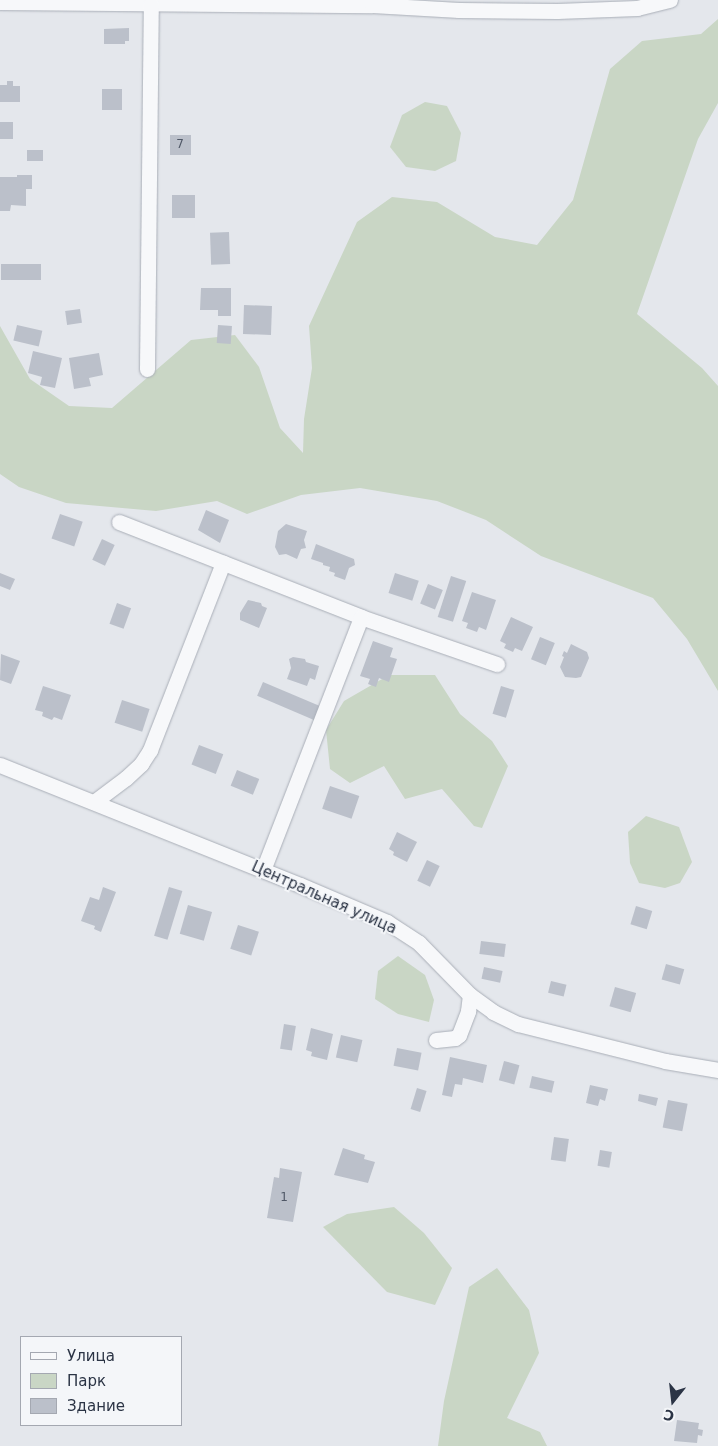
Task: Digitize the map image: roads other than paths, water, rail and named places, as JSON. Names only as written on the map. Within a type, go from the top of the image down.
[{"type":"street","points":[[0,2],[372,5],[460,10],[557,11],[637,8],[670,0]]},
{"type":"street","points":[[147,369],[151,4]]},
{"type":"street","points":[[119,522],[361,617],[497,664]]},
{"type":"street","points":[[94,802],[126,778],[141,764],[150,750],[223,563]]},
{"type":"street","points":[[263,870],[361,617]]},
{"type":"street","name":"Центральная улица","points":[[0,765],[263,870],[387,922],[419,944],[470,995],[494,1012],[518,1024],[665,1061],[718,1070]]},
{"type":"street","points":[[436,1040],[455,1038],[459,1035],[468,1011],[470,995]]}]
